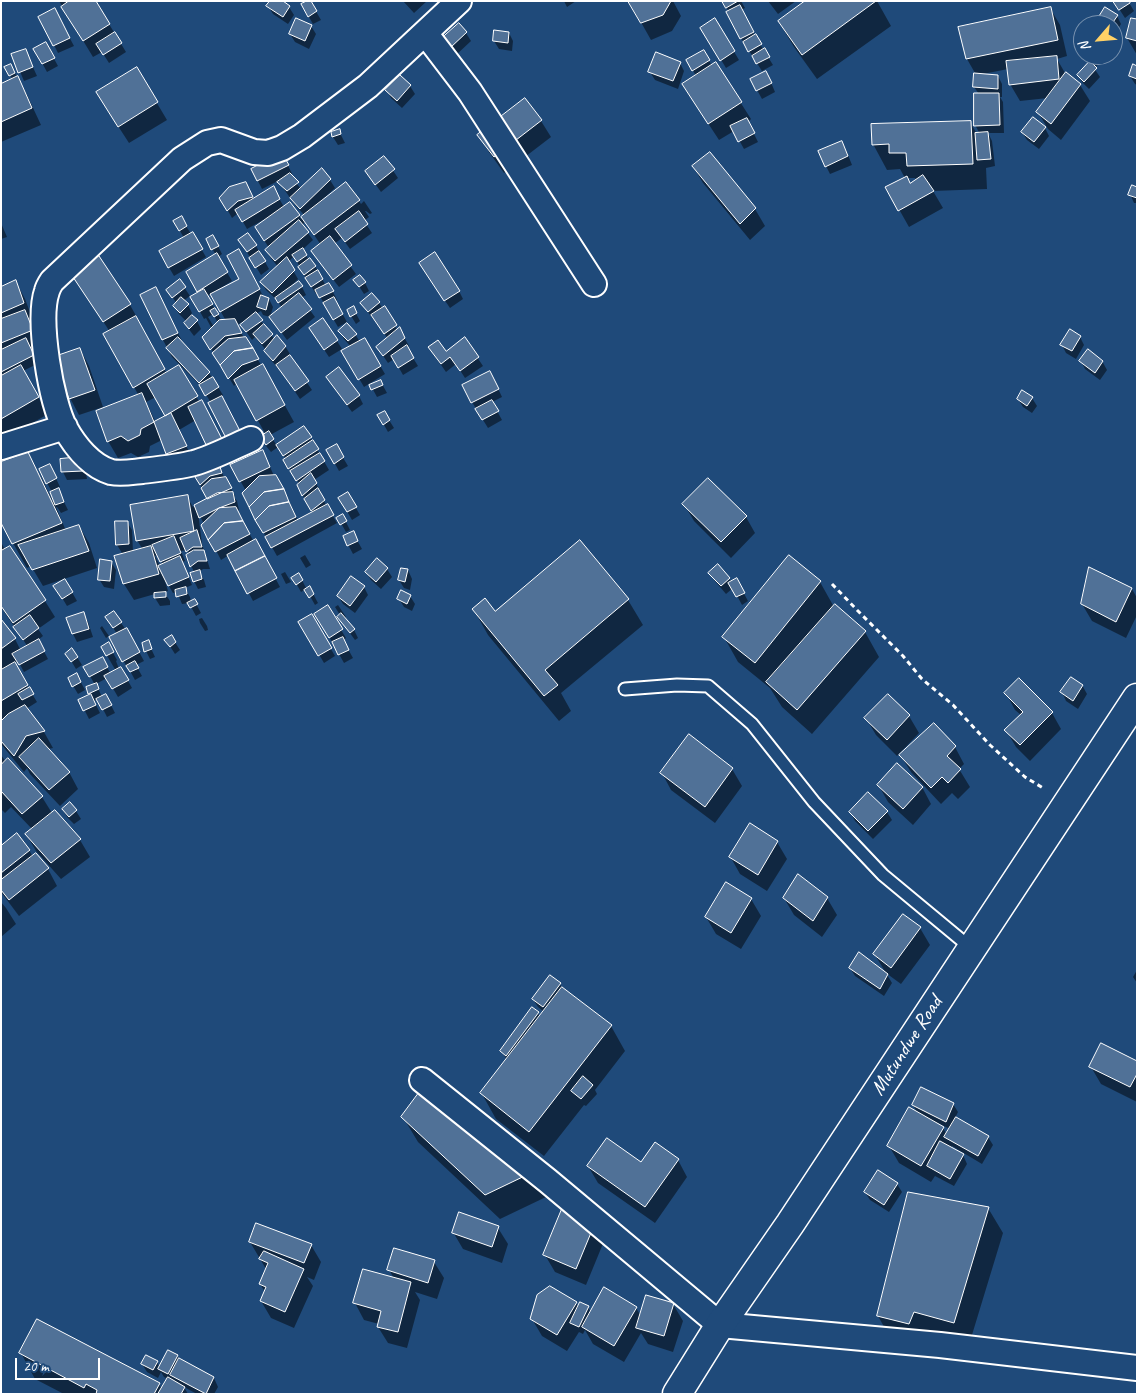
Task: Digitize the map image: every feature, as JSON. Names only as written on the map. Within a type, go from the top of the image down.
[{"type":"main road","name":"Mutundwe Road","points":[[677,1394],[720,1325],[790,1224],[1137,698]]},
{"type":"street","points":[[251,439],[195,462],[157,469],[112,472],[99,466],[79,449],[64,427],[57,406],[44,346],[43,322],[47,290],[52,281],[182,159],[207,143],[221,140],[254,152],[268,153],[282,148],[302,136],[368,86],[459,1]]},
{"type":"street","points":[[424,33],[470,92],[594,284]]},
{"type":"street","points":[[1,447],[64,427]]},
{"type":"street","points":[[422,1080],[548,1181],[720,1325],[940,1345],[1137,1368]]},
{"type":"lane","points":[[625,689],[677,685],[708,686],[752,724],[814,802],[883,875],[971,948]]},
{"type":"path","points":[[832,584],[903,656],[922,679],[953,705],[990,744],[1025,776],[1068,802]]},
{"type":"building","points":[[69,1],[96,1],[110,24],[83,41],[61,7]]},
{"type":"building","points":[[270,1],[283,1],[290,6],[283,17],[266,6]]},
{"type":"building","points":[[311,1],[317,11],[308,17],[301,4]]},
{"type":"building","points":[[628,1],[671,1],[663,15],[641,23]]},
{"type":"building","points":[[722,1],[738,1],[726,8]]},
{"type":"building","points":[[805,1],[876,1],[802,55],[778,21]]},
{"type":"building","points":[[1113,1],[1130,1],[1130,3],[1119,10]]},
{"type":"building","points":[[740,5],[754,32],[740,39],[726,12]]},
{"type":"building","points":[[1051,7],[1058,40],[966,59],[958,27]]},
{"type":"building","points":[[1105,7],[1118,15],[1100,15]]},
{"type":"building","points":[[55,8],[70,38],[53,46],[38,17]]},
{"type":"building","points":[[296,18],[312,25],[305,41],[289,34]]},
{"type":"building","points":[[715,18],[735,51],[720,61],[700,28]]},
{"type":"building","points":[[1131,18],[1137,19],[1137,41],[1126,38]]},
{"type":"building","points":[[459,23],[467,32],[450,48],[441,39]]},
{"type":"building","points":[[494,30],[509,32],[508,43],[493,41]]},
{"type":"building","points":[[115,32],[122,43],[103,55],[96,44]]},
{"type":"building","points":[[756,34],[762,44],[748,52],[743,42]]},
{"type":"building","points":[[46,42],[55,58],[42,64],[33,49]]},
{"type":"building","points":[[765,48],[770,57],[756,64],[752,56]]},
{"type":"building","points":[[26,49],[33,67],[18,73],[11,54]]},
{"type":"building","points":[[704,50],[710,60],[692,71],[686,60]]},
{"type":"building","points":[[656,52],[681,62],[673,81],[648,72]]},
{"type":"building","points":[[1057,56],[1059,79],[1009,85],[1006,61]]},
{"type":"building","points":[[716,62],[742,102],[708,124],[682,84]]},
{"type":"building","points":[[11,64],[15,73],[9,76],[4,67]]},
{"type":"building","points":[[1133,64],[1137,66],[1137,79],[1129,76]]},
{"type":"building","points":[[1086,65],[1094,65],[1097,68],[1084,82],[1077,75]]},
{"type":"building","points":[[137,67],[158,102],[118,127],[96,92]]},
{"type":"building","points":[[766,71],[772,83],[756,91],[750,79]]},
{"type":"building","points":[[1066,72],[1081,84],[1051,124],[1036,112]]},
{"type":"building","points":[[974,73],[998,75],[998,89],[973,87]]},
{"type":"building","points":[[400,75],[411,85],[397,101],[385,90]]},
{"type":"building","points":[[18,76],[32,108],[1,122],[1,84]]},
{"type":"building","points":[[974,93],[999,93],[1000,125],[974,126]]},
{"type":"building","points":[[525,98],[542,120],[494,157],[477,135]]},
{"type":"building","points":[[1033,117],[1046,127],[1034,142],[1021,132]]},
{"type":"building","points":[[747,118],[755,133],[738,142],[730,126]]},
{"type":"building","points":[[971,121],[973,164],[907,166],[906,153],[889,153],[889,144],[872,145],[871,124]]},
{"type":"building","points":[[340,129],[341,134],[332,137],[331,132]]},
{"type":"building","points":[[988,132],[991,159],[977,160],[975,133]]},
{"type":"building","points":[[842,141],[848,156],[825,167],[818,151]]},
{"type":"building","points":[[710,152],[756,208],[740,224],[692,166]]},
{"type":"building","points":[[282,153],[289,165],[257,181],[251,169]]},
{"type":"building","points":[[384,156],[395,169],[375,185],[365,171]]},
{"type":"building","points":[[322,168],[331,179],[300,209],[290,198]]},
{"type":"building","points":[[290,173],[299,182],[287,191],[277,182]]},
{"type":"building","points":[[923,175],[934,191],[898,211],[885,187],[907,176],[910,183]]},
{"type":"building","points":[[246,182],[253,197],[238,201],[227,211],[219,198],[229,187]]},
{"type":"building","points":[[346,182],[360,200],[314,235],[301,217]]},
{"type":"building","points":[[1132,185],[1137,187],[1137,198],[1128,195]]},
{"type":"building","points":[[274,186],[280,199],[242,222],[235,210]]},
{"type":"building","points":[[290,202],[300,215],[264,241],[255,227]]},
{"type":"building","points":[[359,211],[368,224],[345,242],[335,229]]},
{"type":"building","points":[[182,216],[187,226],[179,231],[173,221]]},
{"type":"building","points":[[299,220],[309,232],[275,261],[265,250]]},
{"type":"building","points":[[193,232],[203,249],[168,268],[159,251]]},
{"type":"building","points":[[248,233],[257,245],[247,252],[238,240]]},
{"type":"building","points":[[213,235],[219,246],[211,250],[206,239]]},
{"type":"building","points":[[330,236],[352,265],[333,280],[311,251]]},
{"type":"building","points":[[303,248],[307,255],[297,262],[292,255]]},
{"type":"building","points":[[239,249],[260,289],[220,312],[210,294],[239,279],[227,256]]},
{"type":"building","points":[[259,251],[266,261],[255,268],[249,258]]},
{"type":"building","points":[[435,252],[460,291],[444,301],[419,263]]},
{"type":"building","points":[[217,253],[228,272],[197,292],[186,272]]},
{"type":"building","points":[[99,256],[131,304],[103,322],[71,274]]},
{"type":"building","points":[[287,257],[295,270],[272,293],[260,282]]},
{"type":"building","points":[[310,258],[316,266],[304,275],[298,267]]},
{"type":"building","points":[[318,270],[323,279],[311,287],[305,278]]},
{"type":"building","points":[[360,275],[366,282],[359,287],[353,280]]},
{"type":"building","points":[[180,279],[186,287],[172,298],[166,290]]},
{"type":"building","points":[[16,280],[24,303],[1,313],[1,287]]},
{"type":"building","points":[[299,281],[303,286],[278,303],[275,298]]},
{"type":"building","points":[[329,283],[334,291],[319,298],[315,290]]},
{"type":"building","points":[[156,287],[178,333],[162,340],[140,295]]},
{"type":"building","points":[[204,289],[213,304],[199,312],[190,297]]},
{"type":"building","points":[[299,293],[312,309],[281,333],[269,317]]},
{"type":"building","points":[[372,293],[380,302],[368,312],[360,303]]},
{"type":"building","points":[[261,295],[269,298],[266,310],[257,307]]},
{"type":"building","points":[[181,297],[189,304],[180,313],[173,306]]},
{"type":"building","points":[[334,297],[343,314],[333,320],[323,303]]},
{"type":"building","points":[[354,306],[357,313],[350,317],[347,310]]},
{"type":"building","points":[[385,306],[397,325],[384,334],[371,315]]},
{"type":"building","points":[[215,308],[219,314],[214,317],[210,311]]},
{"type":"building","points":[[25,310],[33,330],[1,343],[1,319]]},
{"type":"building","points":[[256,312],[263,320],[246,332],[240,325]]},
{"type":"building","points":[[192,315],[198,320],[189,329],[184,323]]},
{"type":"building","points":[[136,316],[165,369],[133,388],[103,334]]},
{"type":"building","points":[[323,318],[338,340],[324,350],[309,328]]},
{"type":"building","points":[[235,319],[242,333],[225,336],[210,350],[202,337],[219,320]]},
{"type":"building","points":[[347,323],[357,334],[348,341],[338,331]]},
{"type":"building","points":[[264,324],[273,334],[262,344],[253,334]]},
{"type":"building","points":[[400,327],[405,338],[383,356],[376,347]]},
{"type":"building","points":[[1070,329],[1081,336],[1072,351],[1060,345]]},
{"type":"building","points":[[277,335],[286,346],[273,361],[264,351]]},
{"type":"building","points":[[178,337],[210,372],[199,383],[166,348]]},
{"type":"building","points":[[246,337],[253,348],[234,351],[220,365],[212,353],[228,339]]},
{"type":"building","points":[[465,337],[479,357],[460,371],[450,357],[441,364],[428,347],[438,340],[446,351]]},
{"type":"building","points":[[26,338],[34,355],[1,372],[1,350]]},
{"type":"building","points":[[365,338],[381,366],[358,380],[341,351]]},
{"type":"building","points":[[407,345],[414,358],[398,368],[391,356]]},
{"type":"building","points":[[80,348],[95,390],[69,399],[54,357]]},
{"type":"building","points":[[253,348],[259,359],[242,365],[228,379],[220,365],[234,351]]},
{"type":"building","points":[[1088,349],[1103,361],[1095,373],[1079,361]]},
{"type":"building","points":[[290,355],[309,381],[295,391],[276,365]]},
{"type":"building","points":[[263,364],[285,405],[256,421],[234,380]]},
{"type":"building","points":[[21,365],[39,397],[1,419],[1,376]]},
{"type":"building","points":[[179,365],[198,396],[165,416],[147,384]]},
{"type":"building","points":[[339,367],[360,395],[347,405],[326,377]]},
{"type":"building","points":[[490,371],[499,389],[471,403],[462,385]]},
{"type":"building","points":[[213,377],[219,387],[205,396],[199,385]]},
{"type":"building","points":[[381,380],[383,385],[371,390],[369,385]]},
{"type":"building","points":[[1022,390],[1033,397],[1027,406],[1017,399]]},
{"type":"building","points":[[142,393],[154,422],[141,429],[140,435],[128,441],[121,436],[107,442],[96,411]]},
{"type":"building","points":[[222,396],[240,431],[226,438],[208,403]]},
{"type":"building","points":[[202,400],[223,441],[208,449],[188,407]]},
{"type":"building","points":[[492,400],[499,411],[482,420],[475,409]]},
{"type":"building","points":[[385,411],[390,420],[383,425],[377,415]]},
{"type":"building","points":[[171,413],[187,446],[166,454],[154,422]]},
{"type":"building","points":[[304,426],[312,437],[283,456],[276,445]]},
{"type":"building","points":[[269,431],[274,439],[266,445],[260,437]]},
{"type":"building","points":[[313,440],[319,449],[288,469],[283,460]]},
{"type":"building","points":[[337,444],[344,457],[334,464],[326,450]]},
{"type":"building","points":[[263,450],[270,467],[239,482],[230,465]]},
{"type":"building","points":[[28,452],[62,523],[12,544],[1,523],[1,462]]},
{"type":"building","points":[[320,453],[325,461],[296,481],[290,471]]},
{"type":"building","points":[[81,457],[83,471],[61,472],[60,459]]},
{"type":"building","points":[[50,464],[57,478],[46,484],[39,469]]},
{"type":"building","points":[[219,464],[222,473],[210,476],[200,485],[195,477],[205,468]]},
{"type":"building","points":[[311,473],[317,483],[302,496],[297,485]]},
{"type":"building","points":[[276,475],[284,489],[264,492],[249,507],[242,493],[259,476]]},
{"type":"building","points":[[226,477],[232,488],[207,499],[201,488],[211,479]]},
{"type":"building","points":[[708,478],[747,516],[721,542],[682,504]]},
{"type":"building","points":[[59,488],[64,502],[55,505],[50,492]]},
{"type":"building","points":[[318,488],[325,500],[311,511],[304,499]]},
{"type":"building","points":[[284,489],[289,502],[269,506],[255,520],[249,507],[264,492]]},
{"type":"building","points":[[233,492],[235,502],[199,518],[194,505],[217,493]]},
{"type":"building","points":[[348,492],[357,507],[347,512],[338,498]]},
{"type":"building","points":[[188,495],[194,531],[136,541],[130,505]]},
{"type":"building","points":[[289,502],[296,517],[263,533],[255,520],[269,506]]},
{"type":"building","points":[[328,504],[334,515],[271,548],[265,537]]},
{"type":"building","points":[[236,507],[243,521],[224,523],[208,540],[201,525],[219,508]]},
{"type":"building","points":[[343,514],[347,521],[340,525],[336,518]]},
{"type":"building","points":[[115,521],[128,521],[129,544],[116,545]]},
{"type":"building","points":[[243,521],[250,534],[215,552],[208,540],[224,523]]},
{"type":"building","points":[[79,525],[89,551],[32,570],[18,545]]},
{"type":"building","points":[[197,530],[202,547],[193,547],[186,552],[180,538]]},
{"type":"building","points":[[354,531],[358,541],[347,546],[343,536]]},
{"type":"building","points":[[174,536],[181,553],[160,562],[152,545]]},
{"type":"building","points":[[256,539],[265,556],[235,571],[227,555]]},
{"type":"building","points":[[580,540],[629,599],[545,670],[558,685],[544,696],[472,609],[485,598],[495,611]]},
{"type":"building","points":[[10,546],[46,600],[13,623],[1,606],[1,551]]},
{"type":"building","points":[[151,546],[159,574],[123,584],[114,556]]},
{"type":"building","points":[[194,550],[204,550],[207,561],[198,561],[190,567],[186,555]]},
{"type":"building","points":[[789,555],[821,581],[755,663],[722,637]]},
{"type":"building","points":[[180,556],[189,577],[168,586],[158,566]]},
{"type":"building","points":[[265,556],[277,578],[247,594],[235,571]]},
{"type":"building","points":[[377,558],[388,568],[376,582],[365,572]]},
{"type":"building","points":[[100,559],[112,561],[110,581],[98,580]]},
{"type":"building","points":[[718,564],[730,578],[721,586],[708,573]]},
{"type":"building","points":[[1089,567],[1132,588],[1116,622],[1081,604]]},
{"type":"building","points":[[401,568],[408,569],[405,582],[398,580]]},
{"type":"building","points":[[200,570],[202,579],[193,582],[190,573]]},
{"type":"building","points":[[299,573],[303,580],[296,585],[291,578]]},
{"type":"building","points":[[351,576],[365,586],[350,606],[337,596]]},
{"type":"building","points":[[737,578],[745,593],[736,597],[728,583]]},
{"type":"building","points":[[65,579],[73,592],[62,599],[53,586]]},
{"type":"building","points":[[310,586],[314,594],[309,598],[304,590]]},
{"type":"building","points":[[186,587],[187,594],[176,597],[175,590]]},
{"type":"building","points":[[401,590],[411,595],[407,604],[397,599]]},
{"type":"building","points":[[166,592],[166,597],[154,598],[154,593]]},
{"type":"building","points":[[195,599],[198,604],[190,608],[187,603]]},
{"type":"building","points":[[835,604],[866,631],[797,710],[766,682]]},
{"type":"building","points":[[328,605],[343,629],[329,638],[314,614]]},
{"type":"building","points":[[114,611],[122,622],[113,628],[105,617]]},
{"type":"building","points":[[84,612],[89,629],[72,634],[66,618]]},
{"type":"building","points":[[341,613],[355,629],[350,633],[337,617]]},
{"type":"building","points":[[312,614],[332,648],[318,656],[298,622]]},
{"type":"building","points":[[30,615],[39,628],[23,640],[13,627]]},
{"type":"building","points":[[1,619],[16,638],[1,649]]},
{"type":"building","points":[[127,628],[140,652],[122,662],[109,637]]},
{"type":"building","points":[[172,635],[176,642],[170,647],[164,640]]},
{"type":"building","points":[[343,637],[349,650],[338,655],[332,642]]},
{"type":"building","points":[[39,639],[45,651],[19,665],[12,654]]},
{"type":"building","points":[[149,640],[152,649],[144,652],[142,643]]},
{"type":"building","points":[[109,642],[114,652],[106,656],[101,647]]},
{"type":"building","points":[[72,648],[78,657],[71,662],[65,654]]},
{"type":"building","points":[[103,657],[108,667],[89,677],[83,667]]},
{"type":"building","points":[[135,661],[139,668],[130,672],[126,666]]},
{"type":"building","points":[[15,662],[28,685],[1,701],[1,670]]},
{"type":"building","points":[[121,667],[129,680],[112,689],[104,676]]},
{"type":"building","points":[[77,673],[81,682],[72,687],[68,678]]},
{"type":"building","points":[[1071,677],[1083,685],[1073,701],[1060,692]]},
{"type":"building","points":[[1019,678],[1053,712],[1020,745],[1004,730],[1023,712],[1004,693]]},
{"type":"building","points":[[97,683],[99,689],[88,694],[86,687]]},
{"type":"building","points":[[30,687],[34,694],[22,700],[18,694]]},
{"type":"building","points":[[91,694],[96,705],[83,711],[78,700]]},
{"type":"building","points":[[106,694],[112,705],[102,710],[96,699]]},
{"type":"building","points":[[888,694],[910,715],[887,740],[864,718]]},
{"type":"building","points":[[25,705],[45,731],[26,736],[14,756],[1,741],[1,721],[8,714]]},
{"type":"building","points":[[934,723],[956,746],[947,756],[961,769],[948,783],[942,777],[931,788],[899,755]]},
{"type":"building","points":[[689,734],[733,768],[705,807],[660,773]]},
{"type":"building","points":[[39,738],[70,772],[49,790],[19,757]]},
{"type":"building","points":[[8,758],[43,796],[22,814],[1,791],[1,765]]},
{"type":"building","points":[[897,763],[923,787],[903,809],[877,785]]},
{"type":"building","points":[[868,792],[888,811],[868,831],[849,812]]},
{"type":"building","points":[[70,802],[77,810],[69,817],[62,809]]},
{"type":"building","points":[[55,810],[81,839],[51,863],[25,834]]},
{"type":"building","points":[[750,823],[778,841],[758,875],[729,857]]},
{"type":"building","points":[[17,833],[30,850],[1,873],[1,846]]},
{"type":"building","points":[[36,853],[49,868],[9,900],[1,890],[1,880]]},
{"type":"building","points":[[798,874],[828,897],[813,921],[783,898]]},
{"type":"building","points":[[726,882],[752,898],[731,933],[705,917]]},
{"type":"building","points":[[903,914],[921,927],[891,968],[873,954]]},
{"type":"building","points":[[859,952],[888,974],[880,989],[849,968]]},
{"type":"building","points":[[550,975],[561,983],[543,1007],[532,999]]},
{"type":"building","points":[[562,987],[612,1025],[529,1132],[480,1093]]},
{"type":"building","points":[[532,1007],[539,1012],[506,1056],[500,1051]]},
{"type":"building","points":[[1101,1043],[1137,1061],[1137,1074],[1130,1087],[1089,1067]]},
{"type":"building","points":[[583,1076],[593,1085],[581,1099],[571,1091]]},
{"type":"building","points":[[921,1087],[954,1103],[946,1122],[912,1105]]},
{"type":"building","points":[[421,1090],[533,1172],[485,1195],[401,1117]]},
{"type":"building","points":[[909,1107],[944,1127],[921,1166],[887,1146]]},
{"type":"building","points":[[956,1117],[989,1136],[978,1156],[944,1137]]},
{"type":"building","points":[[607,1138],[641,1162],[655,1142],[679,1159],[645,1207],[587,1166]]},
{"type":"building","points":[[940,1141],[964,1154],[950,1179],[927,1166]]},
{"type":"building","points":[[878,1170],[898,1183],[884,1205],[864,1192]]},
{"type":"building","points":[[908,1192],[989,1207],[954,1323],[914,1312],[909,1324],[877,1316]]},
{"type":"building","points":[[567,1197],[600,1211],[576,1269],[543,1255]]},
{"type":"building","points":[[459,1212],[499,1226],[492,1247],[452,1233]]},
{"type":"building","points":[[256,1223],[312,1244],[304,1263],[249,1242]]},
{"type":"building","points":[[394,1248],[435,1260],[428,1283],[387,1270]]},
{"type":"building","points":[[264,1251],[304,1269],[285,1312],[260,1301],[266,1287],[259,1284],[268,1263],[259,1259]]},
{"type":"building","points":[[363,1269],[411,1282],[398,1332],[377,1327],[381,1311],[353,1303]]},
{"type":"building","points":[[550,1286],[577,1302],[557,1335],[530,1319],[537,1295]]},
{"type":"building","points":[[604,1287],[637,1307],[614,1346],[582,1327]]},
{"type":"building","points":[[646,1295],[674,1303],[664,1336],[636,1328]]},
{"type":"building","points":[[580,1302],[589,1306],[579,1327],[570,1323]]},
{"type":"building","points":[[37,1319],[160,1383],[154,1394],[96,1394],[97,1390],[86,1384],[84,1388],[19,1353]]},
{"type":"building","points":[[168,1350],[178,1355],[168,1374],[158,1369]]},
{"type":"building","points":[[146,1355],[158,1361],[153,1370],[141,1364]]},
{"type":"building","points":[[179,1358],[214,1377],[206,1394],[170,1375]]},
{"type":"building","points":[[168,1377],[185,1387],[181,1394],[158,1394]]}]
